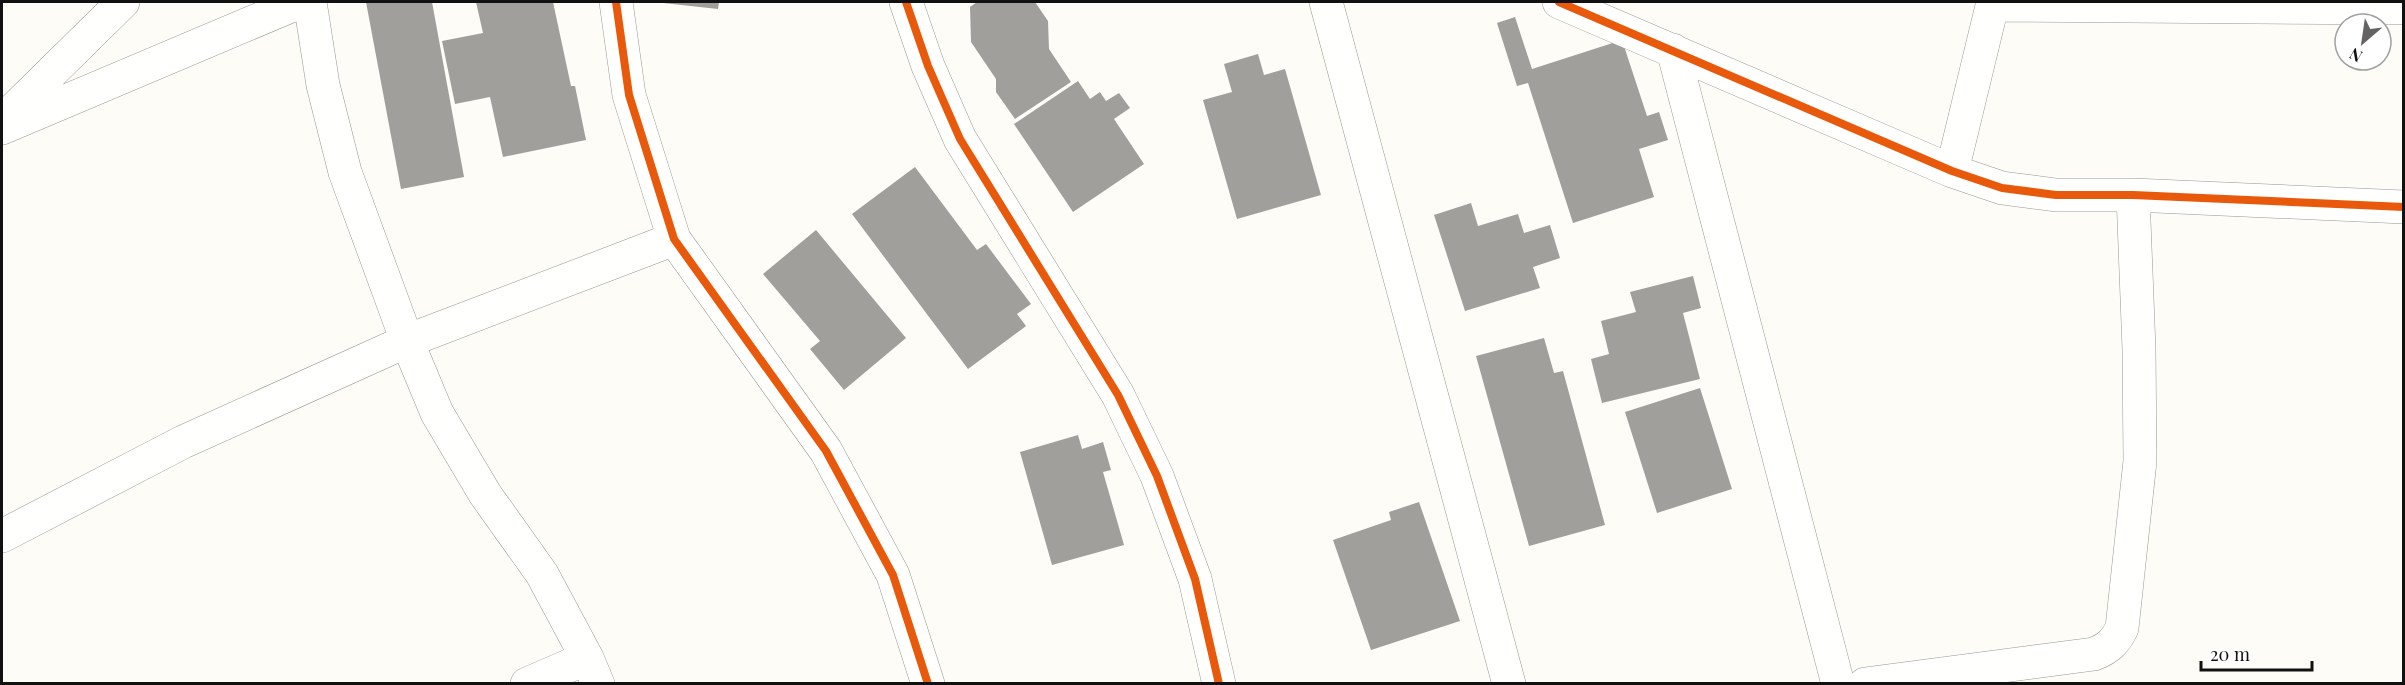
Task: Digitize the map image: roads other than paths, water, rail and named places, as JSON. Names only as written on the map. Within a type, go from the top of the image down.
[{"type":"street","points":[[2,121],[123,2]]},
{"type":"street","points":[[2,128],[300,2]]},
{"type":"street","points":[[310,2],[323,85],[345,172],[407,341],[437,413],[485,494],[542,574],[593,671],[527,684]]},
{"type":"street","points":[[615,2],[628,95],[674,239],[826,451],[893,575],[928,684]]},
{"type":"street","points":[[906,2],[928,66],[960,139],[1118,394],[1157,476],[1195,579],[1219,684]]},
{"type":"street","points":[[1326,2],[1509,684]]},
{"type":"street","points":[[1559,2],[1952,171],[2002,188],[2056,195],[2133,195],[2403,207]]},
{"type":"street","points":[[1952,171],[1993,3],[2403,8]]},
{"type":"street","points":[[1673,50],[1838,684]]},
{"type":"street","points":[[1865,684],[2094,654],[2107,649],[2116,640],[2122,628],[2140,461],[2139,349],[2133,195]]},
{"type":"street","points":[[2,536],[183,442],[407,341],[674,239]]}]
